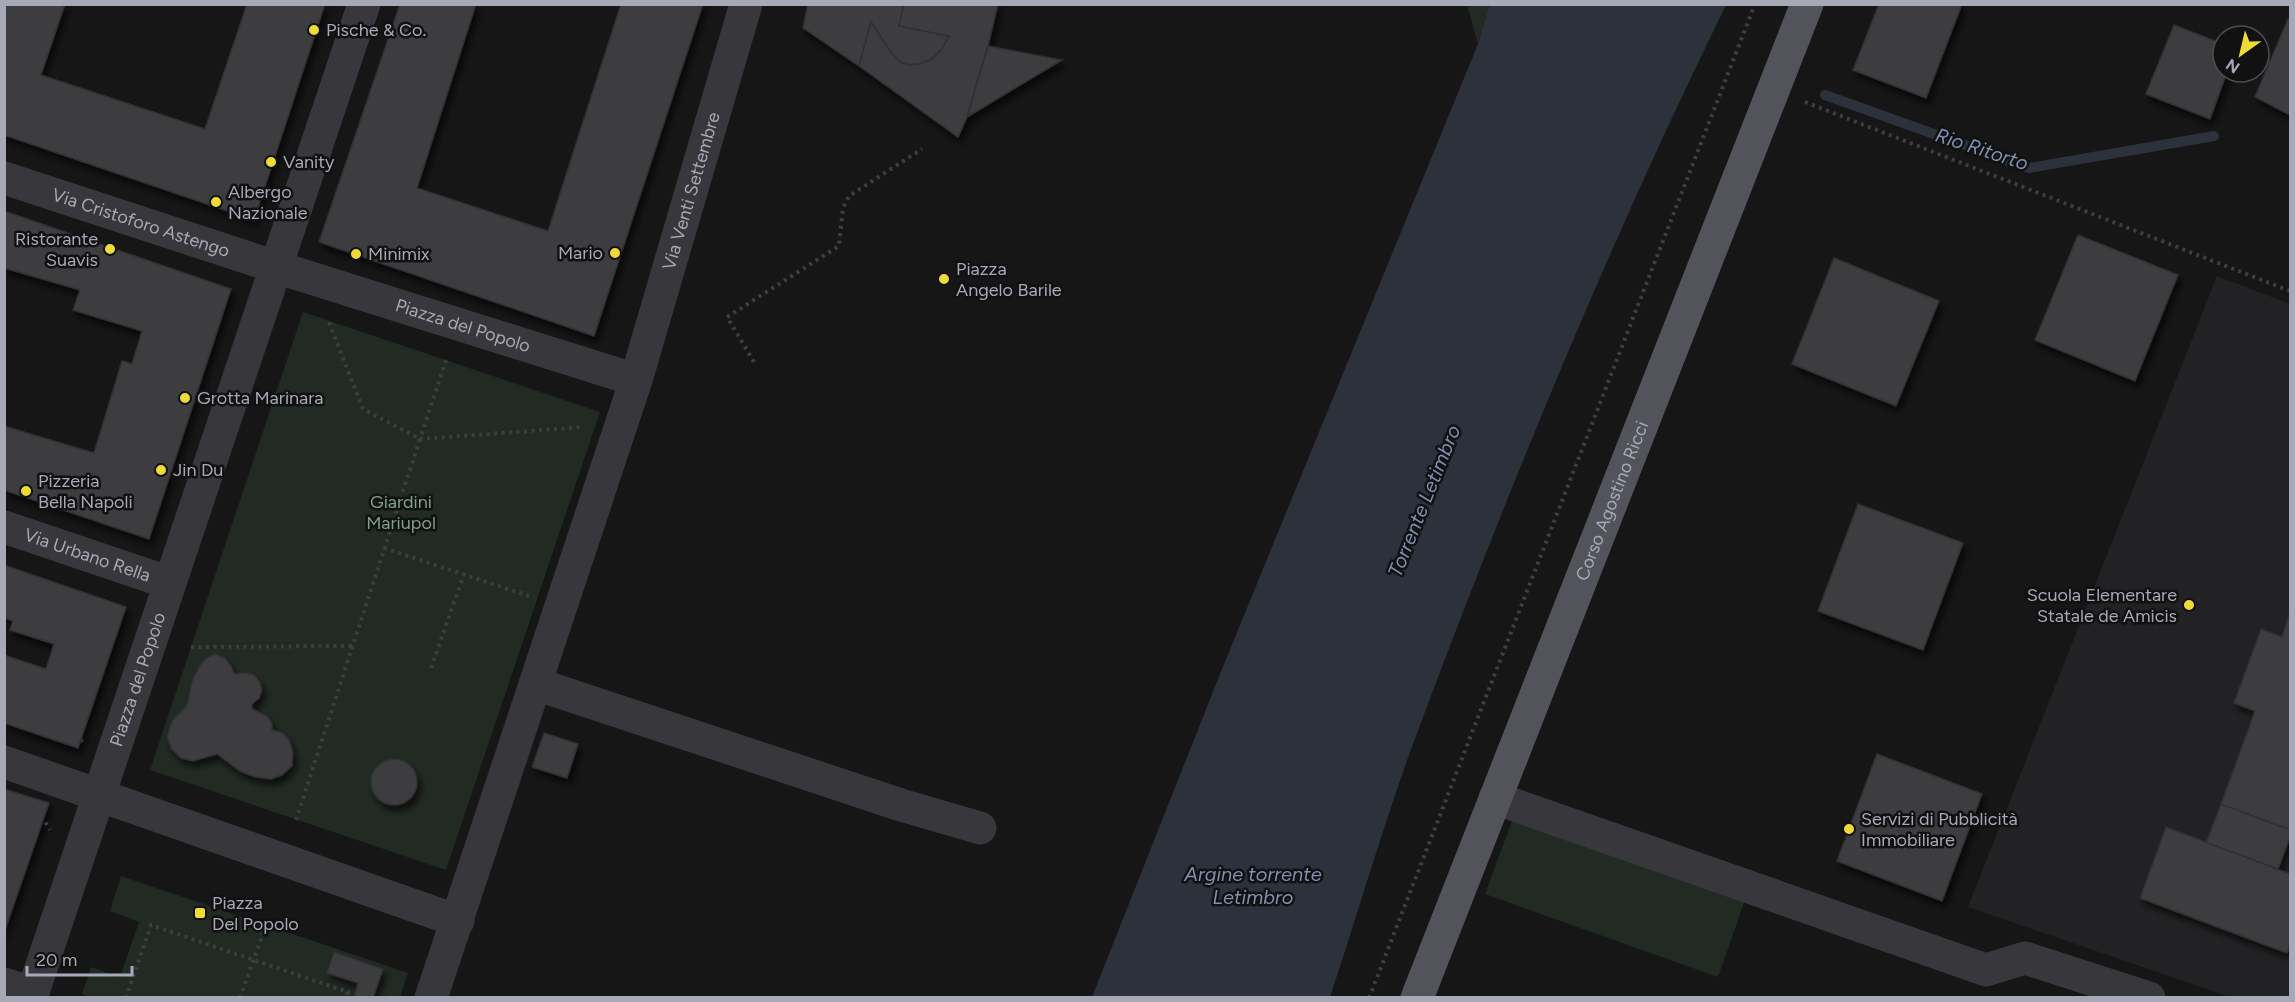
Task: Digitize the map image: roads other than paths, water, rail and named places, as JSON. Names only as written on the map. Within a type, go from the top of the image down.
[{"type":"main road","name":"Corso Agostino Ricci","points":[[1417,998],[1807,4]]},
{"type":"street","points":[[276,267],[364,4]]},
{"type":"street","name":"Via Venti Settembre","points":[[636,380],[746,4]]},
{"type":"street","name":"Via Cristoforo Astengo","points":[[4,178],[276,267]]},
{"type":"street","name":"Piazza del Popolo","points":[[23,992],[99,796],[276,267],[636,380]]},
{"type":"street","points":[[431,998],[636,380]]},
{"type":"street","name":"Via Urbano Rella","points":[[4,527],[170,583]]},
{"type":"street","points":[[536,684],[901,805],[980,828]]},
{"type":"street","points":[[4,762],[458,921]]},
{"type":"street","points":[[1495,798],[1986,970],[2025,958],[2149,998]]},
{"type":"water","name":"Argine torrente Letimbro","points":[[1490,4],[1726,5],[1682,96],[1599,281],[1482,563],[1410,752],[1330,997],[1092,997],[1222,669],[1478,44]]},
{"type":"waterway","name":"Rio Ritorto","points":[[1825,95],[2029,168],[2214,136]]},
{"type":"place","name":"Pische & Co.","points":[[314,30]]},
{"type":"place","name":"Vanity","points":[[271,162]]},
{"type":"place","name":"Albergo Nazionale","points":[[216,202]]},
{"type":"place","name":"Ristorante Suavis","points":[[110,249]]},
{"type":"place","name":"Mario","points":[[615,253]]},
{"type":"place","name":"Minimix","points":[[356,254]]},
{"type":"place","name":"Piazza Angelo Barile","points":[[944,279]]},
{"type":"place","name":"Grotta Marinara","points":[[185,398]]},
{"type":"place","name":"Jin Du","points":[[161,470]]},
{"type":"place","name":"Pizzeria Bella Napoli","points":[[26,491]]},
{"type":"place","name":"Scuola Elementare Statale de Amicis","points":[[2189,605]]},
{"type":"place","name":"Servizi di Pubblicità Immobiliare","points":[[1849,829]]},
{"type":"place","name":"Piazza Del Popolo","points":[[200,913]]},
{"type":"water label","name":"Torrente Letimbro","points":[[1424,501]]},
{"type":"park label","name":"Giardini Mariupol","points":[[401,512]]}]
